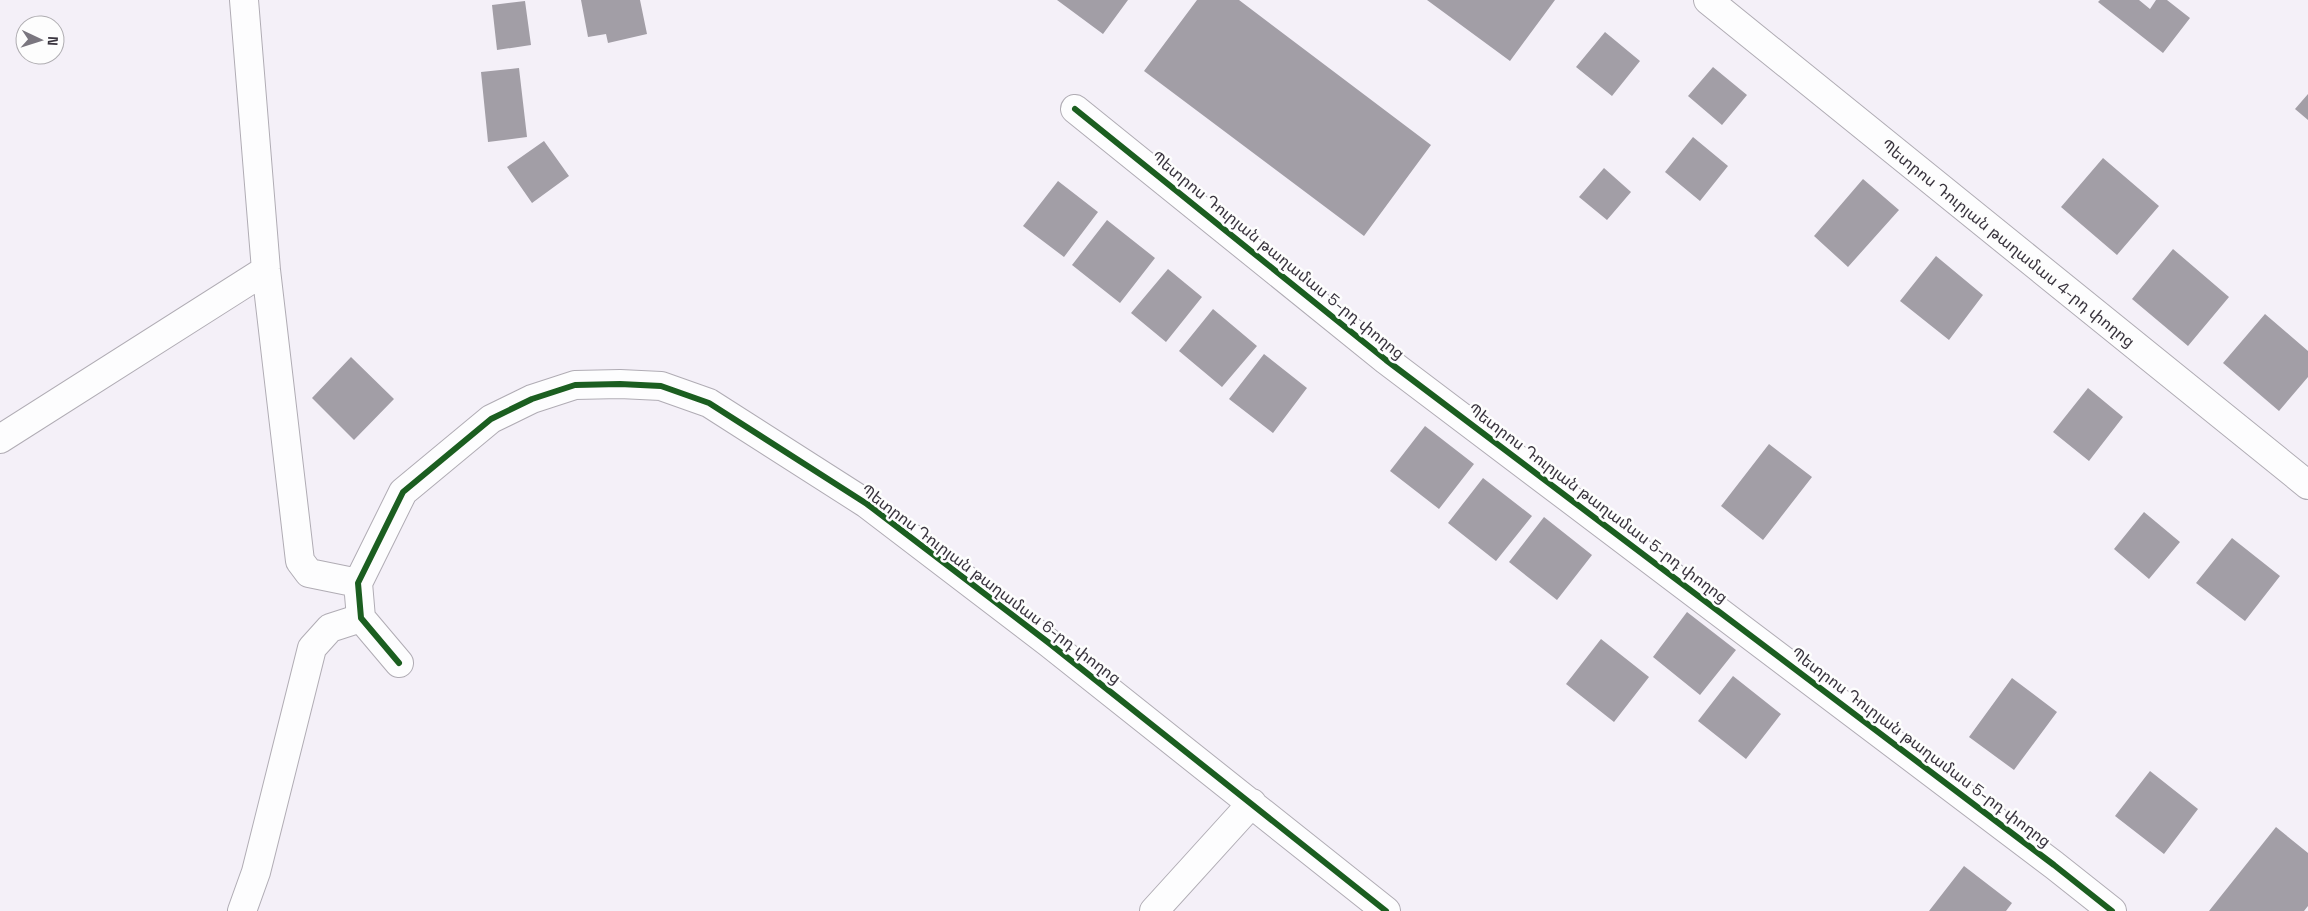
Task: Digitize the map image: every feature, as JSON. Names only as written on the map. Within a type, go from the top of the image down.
[{"type":"street","points":[[244,0],[266,270],[300,560],[309,574],[358,583],[361,618],[399,663]]},
{"type":"street","name":"Պետրոս Դուրյան թաղամաս 4-րդ փողոց","points":[[1708,0],[2308,485]]},
{"type":"street","name":"Պետրոս Դուրյան թաղամաս 5-րդ փողոց","points":[[1074,109],[1386,360],[2112,911]]},
{"type":"street","points":[[0,439],[266,270]]},
{"type":"street","name":"Պետրոս Դուրյան թաղամաս 6-րդ փողոց","points":[[358,583],[403,492],[491,418],[532,399],[575,385],[620,384],[661,386],[710,404],[867,504],[1049,643],[1386,911]]},
{"type":"street","points":[[242,911],[256,872],[312,648],[330,628],[361,618]]},
{"type":"street","points":[[1154,911],[1252,803]]},
{"type":"building","points":[[581,0],[640,0],[647,34],[608,43],[606,34],[588,37]]},
{"type":"building","points":[[1057,0],[1128,0],[1103,34]]},
{"type":"building","points":[[1197,0],[1239,0],[1431,145],[1364,236],[1144,71]]},
{"type":"building","points":[[1427,0],[1555,0],[1510,61]]},
{"type":"building","points":[[2100,0],[2139,0],[2150,9],[2156,0],[2167,0],[2190,18],[2163,53],[2098,2]]},
{"type":"building","points":[[525,1],[531,45],[497,50],[492,5]]},
{"type":"building","points":[[1605,32],[1640,61],[1612,96],[1576,67]]},
{"type":"building","points":[[1713,67],[1747,95],[1722,125],[1688,96]]},
{"type":"building","points":[[519,68],[527,137],[488,142],[481,72]]},
{"type":"building","points":[[2308,94],[2308,120],[2295,109]]},
{"type":"building","points":[[1693,137],[1728,166],[1700,201],[1665,172]]},
{"type":"building","points":[[544,141],[569,176],[532,203],[507,167]]},
{"type":"building","points":[[2103,158],[2159,206],[2117,255],[2061,207]]},
{"type":"building","points":[[1604,168],[1631,192],[1607,220],[1579,197]]},
{"type":"building","points":[[1863,179],[1899,210],[1848,267],[1814,236]]},
{"type":"building","points":[[1058,181],[1098,212],[1064,257],[1023,226]]},
{"type":"building","points":[[1107,220],[1155,258],[1120,303],[1072,265]]},
{"type":"building","points":[[2173,249],[2229,297],[2188,346],[2132,299]]},
{"type":"building","points":[[1936,256],[1983,295],[1949,340],[1900,301]]},
{"type":"building","points":[[1168,269],[1202,297],[1166,342],[1131,313]]},
{"type":"building","points":[[1213,309],[1257,346],[1222,387],[1179,351]]},
{"type":"building","points":[[2265,314],[2308,351],[2308,377],[2279,411],[2223,363]]},
{"type":"building","points":[[1264,354],[1307,388],[1273,433],[1229,399]]},
{"type":"building","points":[[351,357],[394,399],[354,440],[312,398]]},
{"type":"building","points":[[2088,388],[2123,417],[2089,461],[2053,432]]},
{"type":"building","points":[[1425,426],[1474,464],[1439,509],[1390,471]]},
{"type":"building","points":[[1769,444],[1812,477],[1763,540],[1721,506]]},
{"type":"building","points":[[1483,478],[1532,516],[1496,561],[1448,523]]},
{"type":"building","points":[[2144,512],[2180,542],[2149,579],[2114,549]]},
{"type":"building","points":[[1544,517],[1592,555],[1557,600],[1509,562]]},
{"type":"building","points":[[2232,538],[2280,576],[2245,621],[2196,583]]},
{"type":"building","points":[[1687,612],[1736,650],[1700,695],[1653,657]]},
{"type":"building","points":[[1601,639],[1649,677],[1614,722],[1566,684]]},
{"type":"building","points":[[1733,676],[1781,714],[1746,759],[1698,721]]},
{"type":"building","points":[[2012,678],[2057,712],[2014,770],[1969,737]]},
{"type":"building","points":[[2150,771],[2198,809],[2164,854],[2115,816]]},
{"type":"building","points":[[2276,827],[2308,853],[2308,906],[2304,911],[2209,911]]},
{"type":"building","points":[[1964,866],[2012,903],[2006,911],[1929,911]]},
{"type":"cycle path","points":[[1075,109],[1386,360],[2054,865],[2112,911]]},
{"type":"cycle path","points":[[399,663],[361,618],[358,583],[403,492],[491,419],[532,399],[575,385],[620,384],[661,386],[709,403],[867,504],[1049,643],[1386,911]]}]
